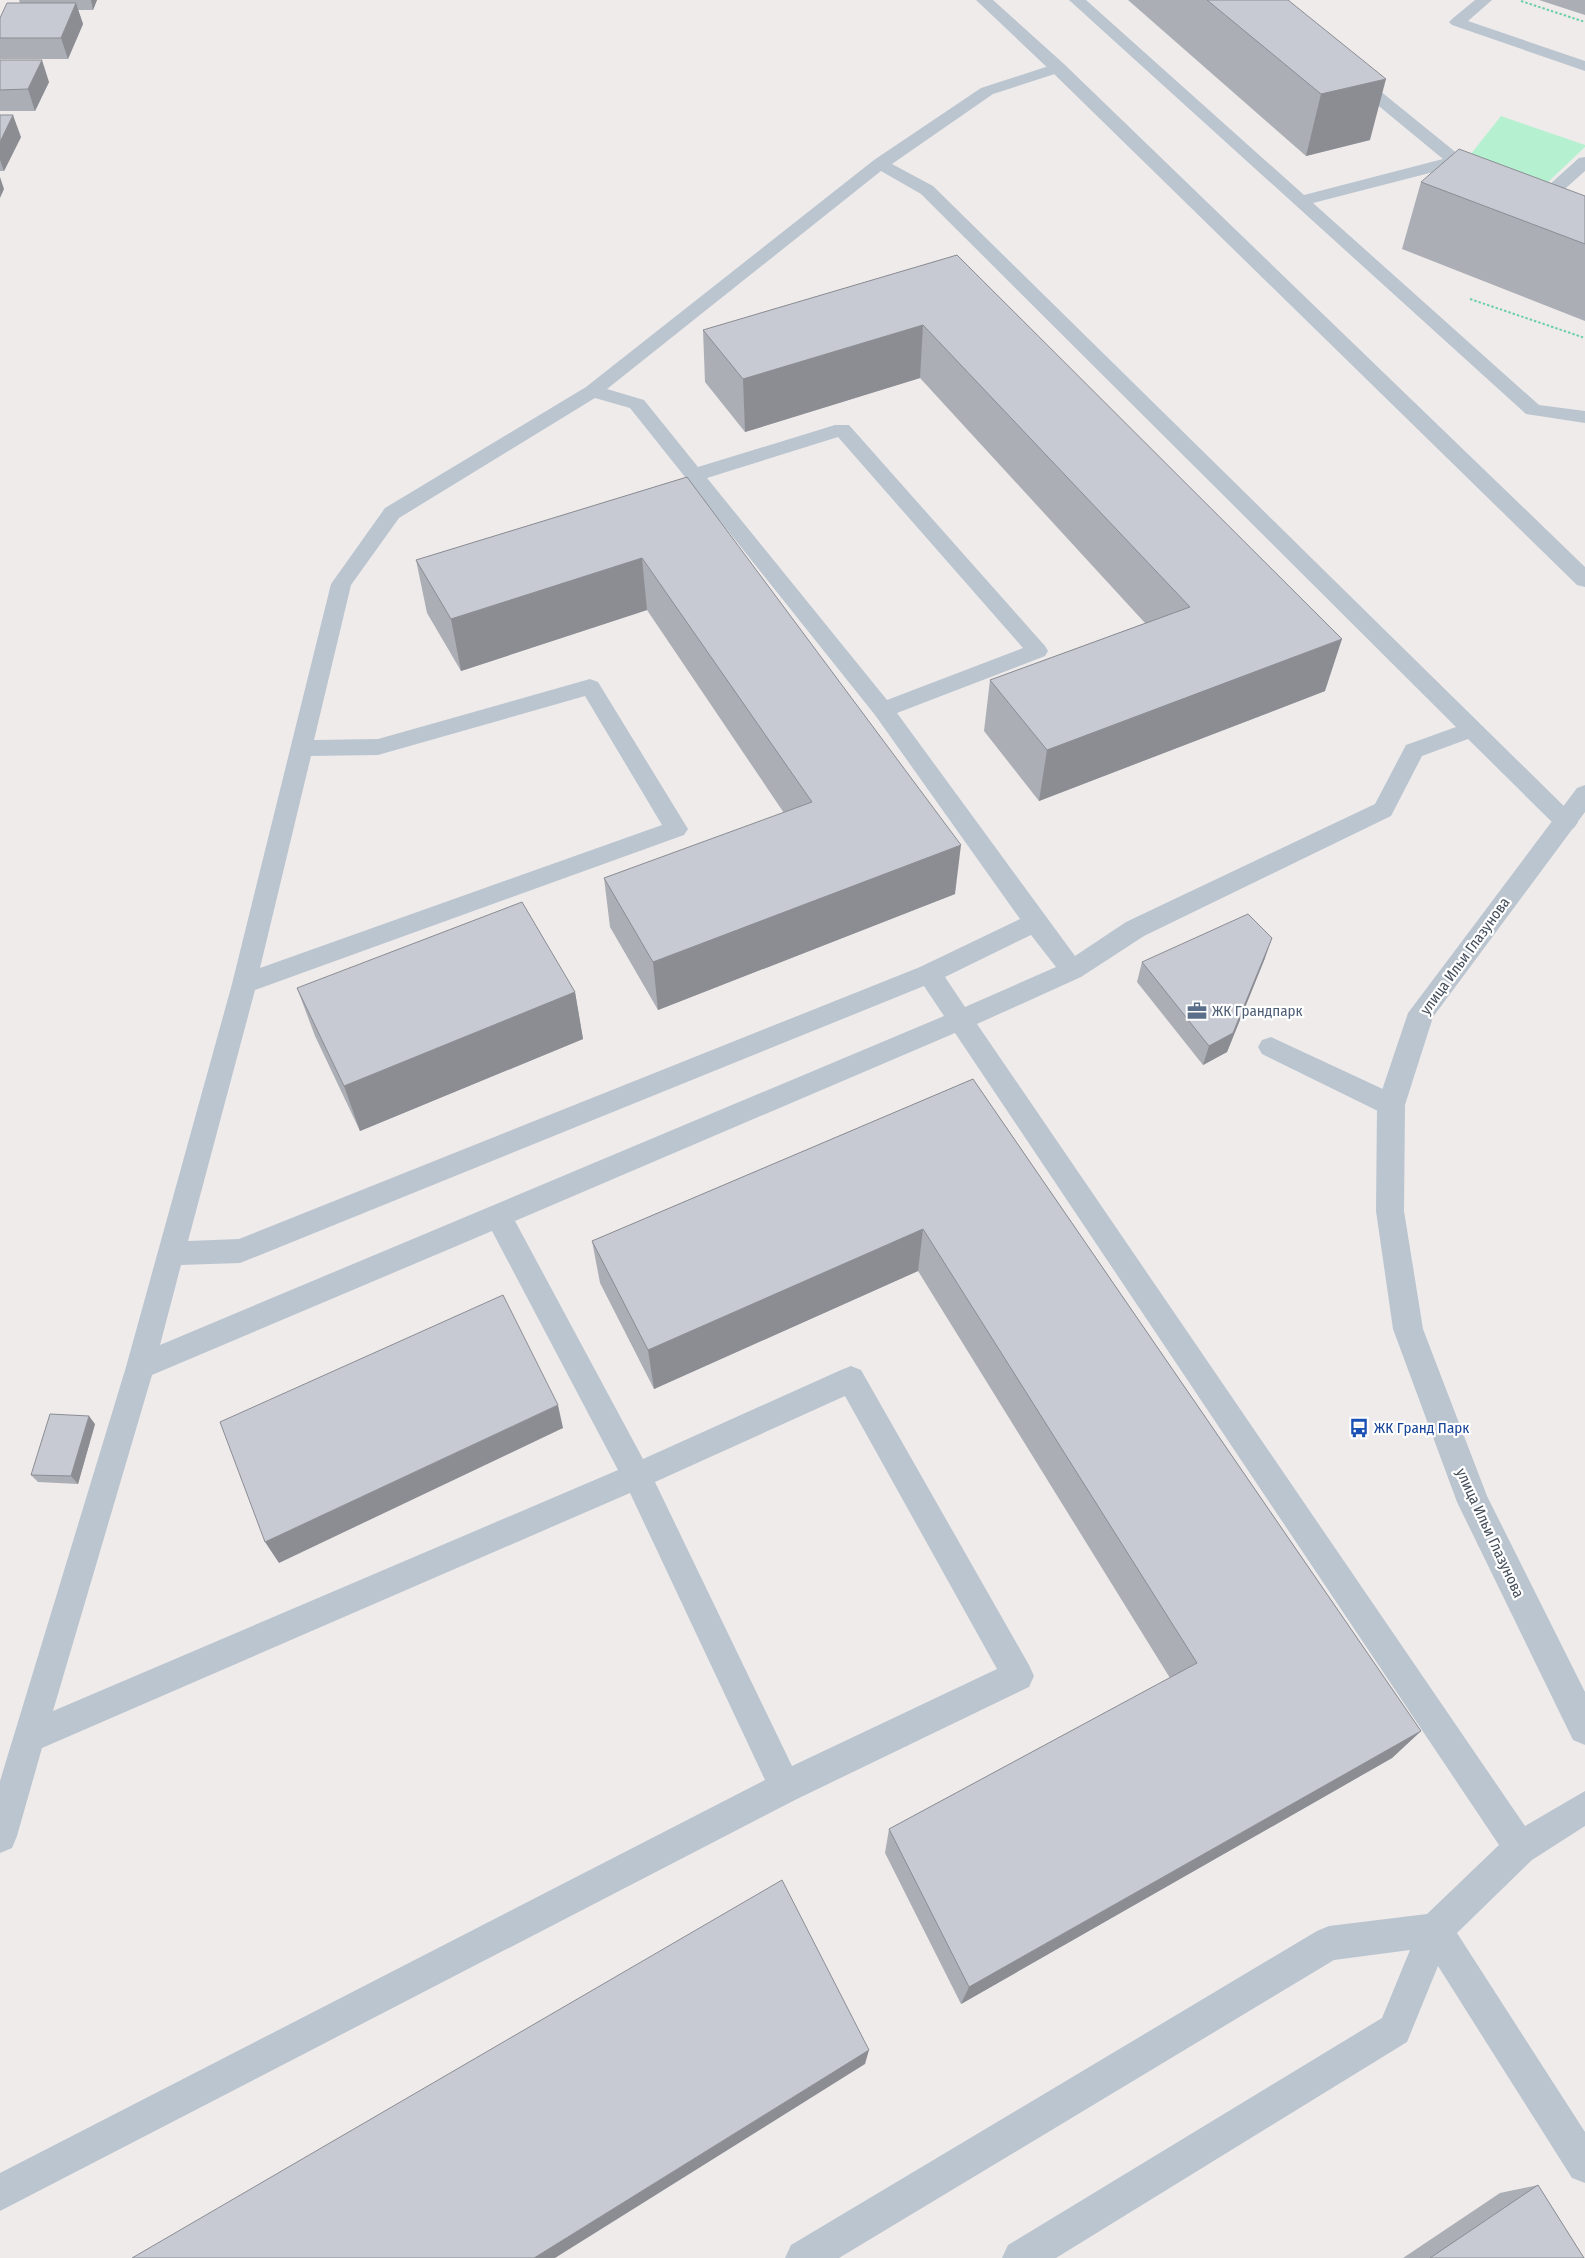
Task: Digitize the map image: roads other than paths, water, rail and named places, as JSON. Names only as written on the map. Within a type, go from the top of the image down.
[{"type":"street","points":[[984,0],[1058,68],[1585,580]]},
{"type":"street","name":"улица Ильи Глазунова","points":[[1585,794],[1566,822],[1421,1013],[1391,1105],[1390,1211],[1408,1329],[1472,1502],[1585,1728]]},
{"type":"lane","points":[[1078,0],[1533,410],[1585,418]]},
{"type":"lane","points":[[1484,0],[1458,22],[1585,66]]},
{"type":"lane","points":[[0,1836],[140,1367],[171,1254],[244,984],[341,584],[392,513],[592,391],[880,164],[988,91],[1058,68]]},
{"type":"lane","points":[[1343,68],[1494,193]]},
{"type":"lane","points":[[1300,201],[1456,161]]},
{"type":"lane","points":[[1517,202],[1533,208],[1585,162]]},
{"type":"lane","points":[[880,164],[927,190],[1566,822]]},
{"type":"lane","points":[[592,391],[637,404],[882,710],[1035,922],[1072,970]]},
{"type":"lane","points":[[695,475],[842,428],[1037,651],[882,710]]},
{"type":"lane","points":[[244,984],[676,829],[590,686],[378,748],[301,748]]},
{"type":"lane","points":[[140,1367],[959,1021],[1072,970],[1135,929],[1383,810],[1414,751],[1472,728]]},
{"type":"lane","points":[[171,1254],[240,1251],[929,974],[1035,922]]},
{"type":"lane","points":[[929,974],[1520,1848]]},
{"type":"lane","points":[[1271,1047],[1391,1105]]},
{"type":"lane","points":[[498,1216],[637,1476],[785,1787]]},
{"type":"lane","points":[[0,2193],[785,1787],[1018,1676],[851,1379],[637,1476],[30,1737]]},
{"type":"lane","points":[[1021,2258],[1395,2030],[1436,1930],[1520,1848],[1585,1807]]},
{"type":"lane","points":[[1436,1930],[1585,2165]]},
{"type":"lane","points":[[804,2258],[1329,1943],[1436,1930]]},
{"type":"place","name":"ЖК Грандпарк","points":[[1197,1011]]},
{"type":"place","name":"ЖК Гранд Парк","points":[[1359,1428]]}]
